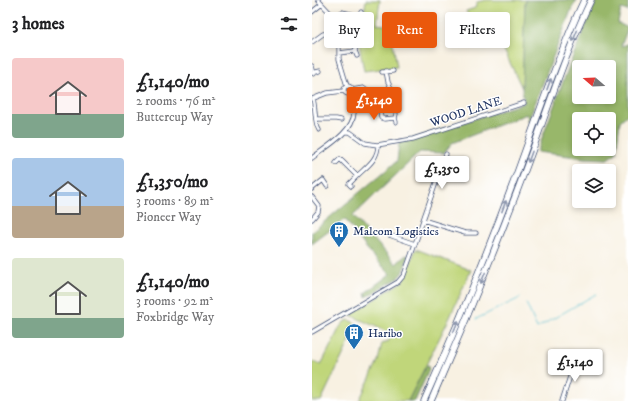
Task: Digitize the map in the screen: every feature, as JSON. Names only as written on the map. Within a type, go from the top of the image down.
[{"type":"highway","points":[[424,401],[449,343],[515,178],[557,63],[584,0]]},
{"type":"highway","points":[[432,401],[496,246],[566,57],[591,0]]},
{"type":"highway","points":[[420,401],[449,343]]},
{"type":"street","points":[[318,0],[328,12]]},
{"type":"street","points":[[312,12],[322,4]]},
{"type":"street","points":[[312,42],[324,34]]},
{"type":"street","points":[[339,48],[339,60],[347,86],[350,86],[352,90]]},
{"type":"street","points":[[339,54],[355,49],[357,56]]},
{"type":"street","points":[[312,66],[313,73],[320,71]]},
{"type":"street","points":[[352,90],[363,88],[372,96],[388,94],[391,92],[391,88],[384,72],[393,71]]},
{"type":"street","points":[[344,91],[347,86]]},
{"type":"street","points":[[312,158],[346,132],[353,119],[354,111],[350,94],[352,90]]},
{"type":"street","points":[[319,130],[317,128],[316,108],[312,99],[327,93],[344,91],[346,94],[350,94]]},
{"type":"street","points":[[378,96],[381,118],[395,118]]},
{"type":"street","name":"WOOD LANE","points":[[346,132],[350,132],[365,143],[378,145],[413,139],[524,103]]},
{"type":"street","points":[[316,119],[342,120]]},
{"type":"street","points":[[351,186],[349,184],[356,176],[374,161],[378,151],[378,145]]},
{"type":"street","points":[[312,332],[398,282],[404,275],[446,154]]},
{"type":"street","points":[[336,163],[340,159],[356,176]]},
{"type":"street","points":[[312,189],[321,179],[327,186]]},
{"type":"street","points":[[312,197],[319,206],[319,209],[316,216],[312,219]]},
{"type":"street","points":[[423,220],[464,233],[476,233]]},
{"type":"street","points":[[389,235],[415,244]]},
{"type":"street","points":[[562,401],[574,361]]},
{"type":"green space","points":[[366,0],[380,0],[377,24],[382,25],[382,48],[394,48],[397,67],[364,71],[360,48],[374,48],[374,12],[364,12]]},
{"type":"green space","points":[[486,0],[526,0],[522,88],[503,48],[510,48],[510,12],[466,12],[475,8],[477,2]]},
{"type":"green space","points":[[526,0],[577,0],[572,8],[528,122],[527,114],[452,143],[444,153],[420,152],[353,216],[396,264],[406,255],[409,256],[402,273],[397,279],[366,297],[365,293],[390,274],[370,253],[345,219],[312,244],[312,232],[397,161],[399,143],[524,103],[522,88]]},
{"type":"green space","points":[[597,0],[628,0],[628,11],[621,9],[618,23],[628,28],[621,46],[628,44],[628,114],[620,121],[616,153],[616,112],[572,112],[572,156],[612,156],[607,159],[585,158],[537,152],[566,75],[581,37]]},
{"type":"green space","points":[[416,249],[471,270],[450,317],[408,401],[359,401],[378,361],[382,343],[385,344],[386,341],[388,342],[392,334],[350,315],[403,281]]},
{"type":"green space","points":[[349,320],[357,324],[356,328],[321,401],[312,401],[312,361],[321,365],[340,327],[344,322]]},
{"type":"green space","points":[[426,366],[428,366],[429,370],[415,401],[408,401]]},
{"type":"waterway","points":[[526,303],[537,328],[596,294]]},
{"type":"waterway","points":[[476,319],[520,298]]},
{"type":"place","name":"Malcom Logistics","points":[[339,248]]},
{"type":"place","name":"Haribo","points":[[354,350]]}]
